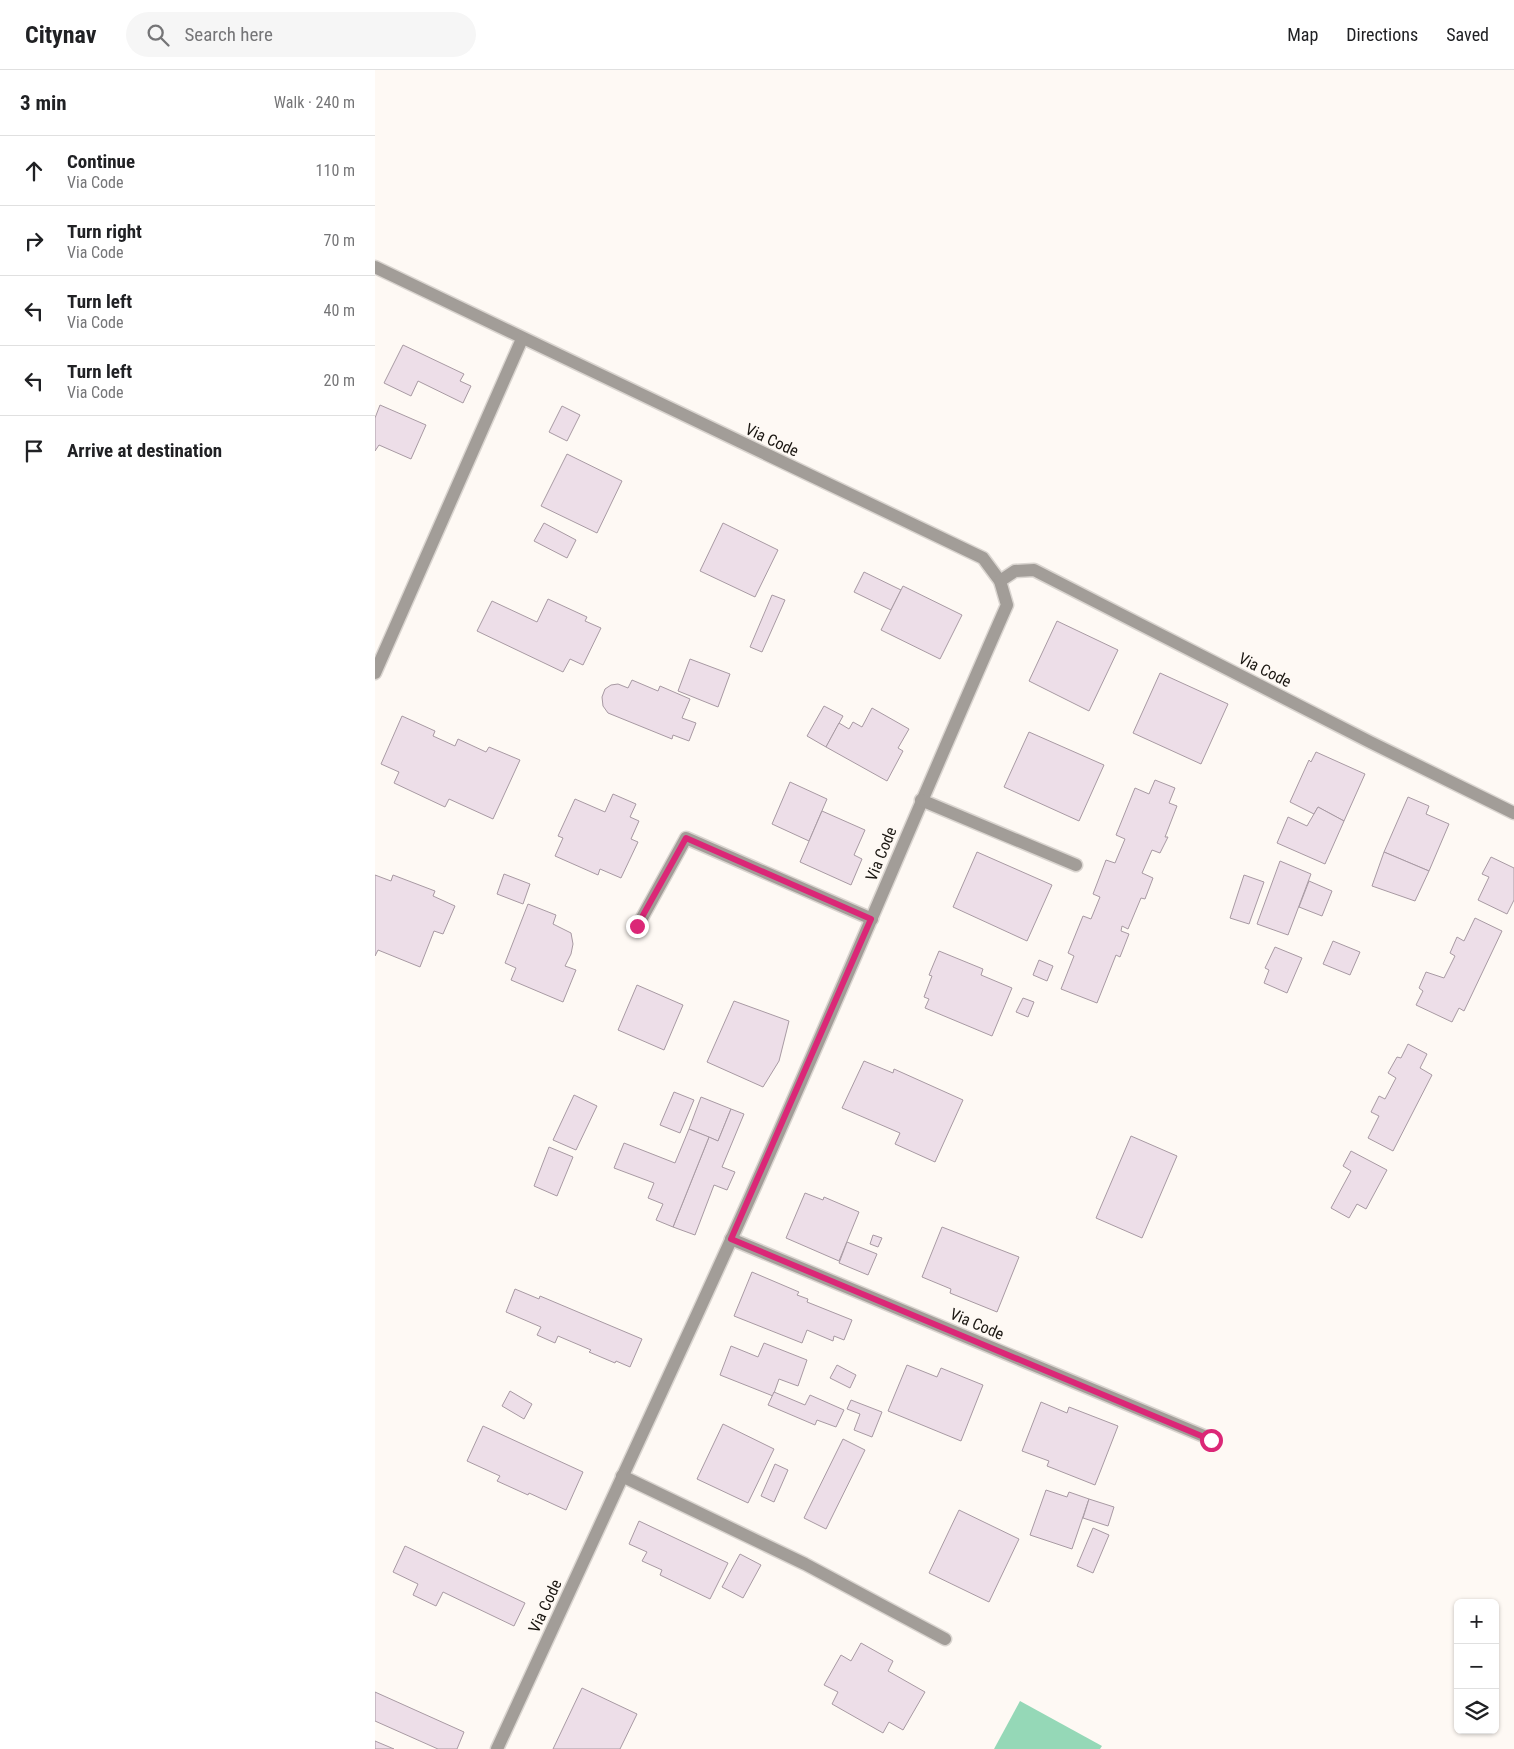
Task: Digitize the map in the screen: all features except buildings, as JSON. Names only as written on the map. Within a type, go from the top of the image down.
[{"type":"street","name":"Via Code","points":[[375,267],[983,558],[1000,581],[1007,605],[731,1239],[497,1749]]},
{"type":"street","points":[[375,673],[522,339]]},
{"type":"street","name":"Via Code","points":[[1000,581],[1015,571],[1034,570],[1514,813]]},
{"type":"street","points":[[921,800],[1076,865]]},
{"type":"street","points":[[637,926],[686,838],[871,919]]},
{"type":"street","name":"Via Code","points":[[731,1239],[1211,1440]]},
{"type":"street","points":[[622,1476],[805,1564],[945,1639]]},
{"type":"green space","points":[[1020,1701],[1102,1746],[1100,1749],[994,1749]]},
{"type":"route","points":[[637,926],[686,838],[871,919],[731,1239],[1211,1440]]}]
